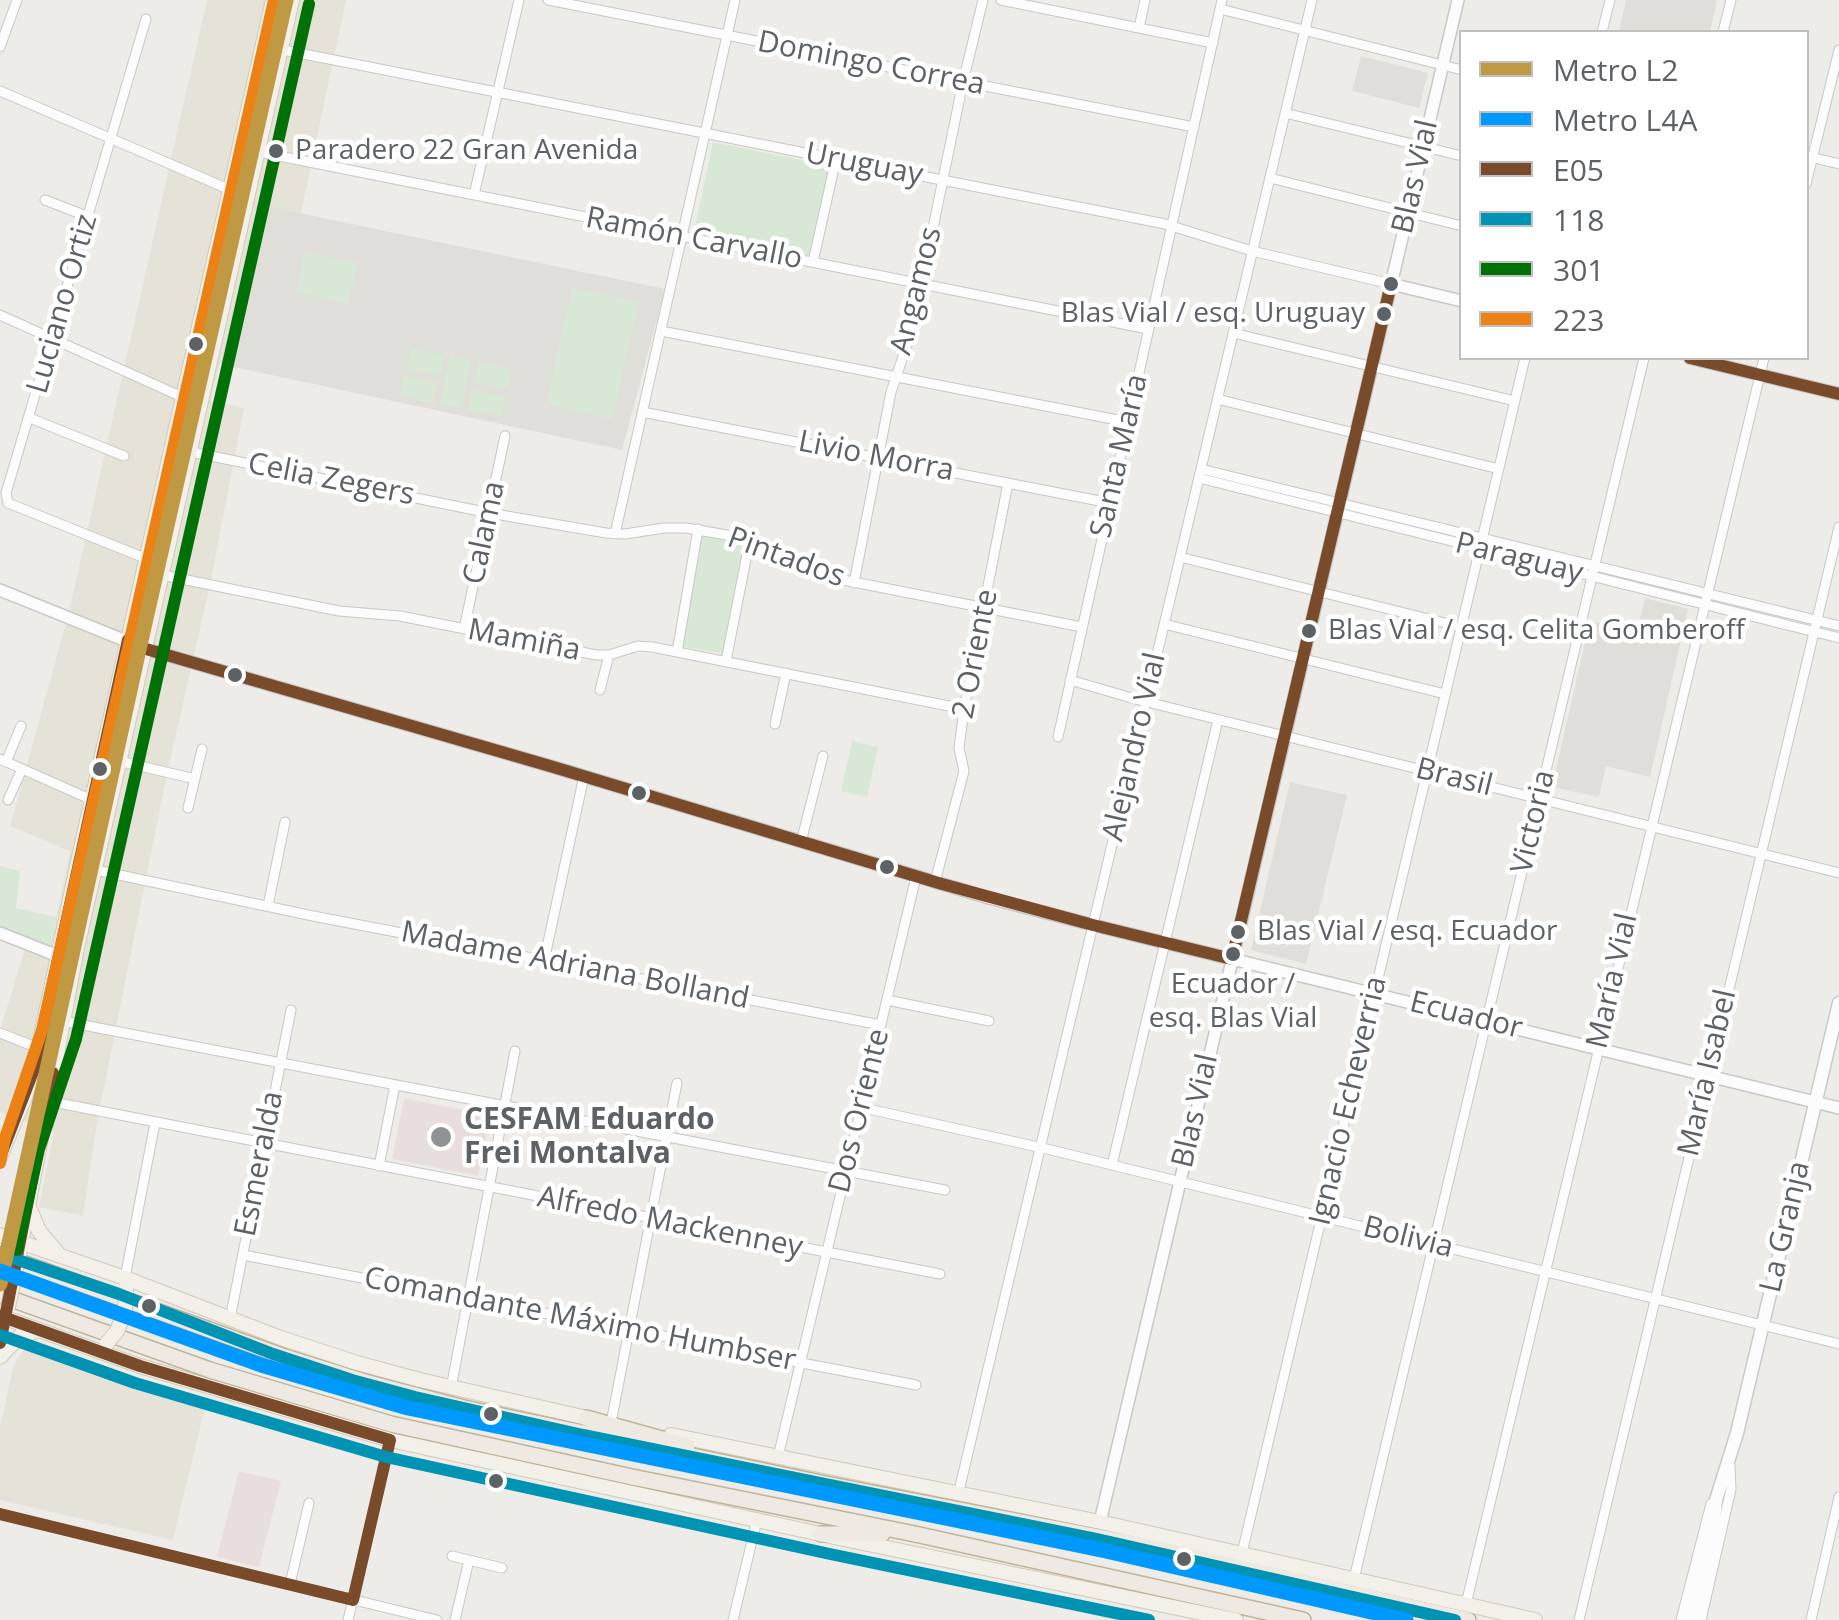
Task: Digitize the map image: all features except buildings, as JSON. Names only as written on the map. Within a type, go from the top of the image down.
[{"type":"highway","points":[[0,1255],[285,1357],[516,1420],[1467,1612]]},
{"type":"highway","points":[[3,1309],[357,1414],[632,1477],[915,1534],[1303,1620]]},
{"type":"highway","points":[[586,1418],[826,1484]]},
{"type":"highway","points":[[821,1534],[915,1534]]},
{"type":"main road","points":[[0,1345],[3,1309],[21,1246],[94,870],[292,0]]},
{"type":"main road","points":[[0,1157],[6,1127],[30,1084],[263,46],[269,2]]},
{"type":"main road","points":[[58,956],[71,978]]},
{"type":"main road","name":"La Granja","points":[[1712,1530],[1839,1003]]},
{"type":"main road","points":[[28,1204],[39,1232],[61,1256]]},
{"type":"main road","points":[[0,1236],[342,1358],[450,1388],[1242,1553],[1354,1579],[1467,1612],[1536,1620]]},
{"type":"main road","points":[[91,1349],[107,1343],[118,1332],[126,1311],[124,1280]]},
{"type":"main road","points":[[3,1309],[40,1330],[91,1349],[390,1440],[1188,1615],[1236,1620]]},
{"type":"main road","points":[[0,1356],[20,1336],[40,1330]]},
{"type":"main road","name":"La Granja","points":[[1691,1620],[1716,1500],[1731,1459]]},
{"type":"street","points":[[0,48],[16,0]]},
{"type":"street","points":[[474,194],[518,0]]},
{"type":"street","name":"Domingo Correa","points":[[548,0],[1194,127]]},
{"type":"street","points":[[615,534],[734,0]]},
{"type":"street","name":"Angamos","points":[[854,583],[895,376],[912,330],[963,82],[984,0]]},
{"type":"street","points":[[1001,0],[1213,42]]},
{"type":"street","points":[[1065,13],[1067,0]]},
{"type":"street","points":[[1139,28],[1144,0]]},
{"type":"street","name":"Alejandro Vial","points":[[958,1494],[1312,0]]},
{"type":"street","name":"Blas Vial","points":[[1100,1522],[1458,0]]},
{"type":"street","points":[[1602,30],[1610,0]]},
{"type":"street","points":[[1724,30],[1731,0]]},
{"type":"street","points":[[1222,5],[1459,69]]},
{"type":"street","name":"Santa María","points":[[1058,737],[1222,5]]},
{"type":"street","name":"Luciano Ortiz","points":[[146,19],[6,493],[8,502],[147,560]]},
{"type":"street","name":"Uruguay","points":[[263,46],[1172,226],[1252,251],[1459,300]]},
{"type":"street","points":[[1839,50],[1810,157],[1839,164]]},
{"type":"street","points":[[0,91],[247,197]]},
{"type":"street","points":[[1285,113],[1459,155]]},
{"type":"street","name":"Ramón Carvallo","points":[[240,147],[1148,329]]},
{"type":"street","points":[[813,262],[836,159]]},
{"type":"street","points":[[1270,178],[1459,225]]},
{"type":"street","points":[[46,200],[89,216]]},
{"type":"street","points":[[0,315],[200,404]]},
{"type":"street","points":[[660,331],[1128,422]]},
{"type":"street","points":[[1233,333],[1515,401]]},
{"type":"street","name":"Ignacio Echeverria","points":[[1242,1553],[1525,360]]},
{"type":"street","name":"Victoria","points":[[1354,1579],[1644,360]]},
{"type":"street","points":[[1699,360],[1839,394]]},
{"type":"street","name":"María Vial","points":[[1467,1612],[1544,1271],[1763,360]]},
{"type":"street","points":[[1217,399],[1499,469]]},
{"type":"street","name":"Livio Morra","points":[[642,412],[1110,503]]},
{"type":"street","points":[[30,418],[124,456]]},
{"type":"street","name":"Calama","points":[[464,630],[505,436]]},
{"type":"street","name":"Celia Zegers","points":[[172,448],[489,512]]},
{"type":"street","name":"Paraguay","points":[[1200,474],[1705,598],[1839,626]]},
{"type":"street","name":"2 Oriente","points":[[934,882],[964,771],[959,748],[964,708],[1008,483]]},
{"type":"street","name":"Pintados","points":[[489,512],[615,534],[664,528],[698,529],[779,549],[821,574],[854,583],[1082,627]]},
{"type":"street","name":"María Isabel","points":[[1579,1620],[1839,527]]},
{"type":"street","points":[[677,652],[698,529]]},
{"type":"street","points":[[726,661],[750,540]]},
{"type":"street","points":[[1180,557],[1461,627]]},
{"type":"street","points":[[147,560],[162,575]]},
{"type":"street","name":"Mamiña","points":[[162,575],[340,612],[400,616],[596,656],[610,656],[638,646],[964,708]]},
{"type":"street","name":"Ecuador","points":[[0,590],[146,648],[916,877],[1093,926],[1839,1108]]},
{"type":"street","name":"Paraguay","points":[[1705,598],[1839,638]]},
{"type":"street","points":[[1164,624],[1446,694]]},
{"type":"street","points":[[600,690],[610,656]]},
{"type":"street","points":[[775,724],[786,673]]},
{"type":"street","name":"Brasil","points":[[1070,680],[1839,873]]},
{"type":"street","points":[[1112,1165],[1218,720]]},
{"type":"street","points":[[21,726],[3,760],[92,800]]},
{"type":"street","points":[[188,808],[202,750]]},
{"type":"street","points":[[801,842],[822,756]]},
{"type":"street","points":[[102,757],[195,779]]},
{"type":"street","points":[[8,800],[22,769]]},
{"type":"street","points":[[544,961],[584,776]]},
{"type":"street","points":[[268,906],[286,822]]},
{"type":"street","name":"Madame Adriana Bolland","points":[[78,866],[881,1025]]},
{"type":"street","name":"Dos Oriente","points":[[778,1456],[916,877]]},
{"type":"street","points":[[0,933],[58,956]]},
{"type":"street","name":"Dos Oriente","points":[[887,1000],[990,1020]]},
{"type":"street","name":"Esmeralda","points":[[230,1319],[290,1010]]},
{"type":"street","points":[[62,1020],[945,1190]]},
{"type":"street","points":[[0,1033],[38,1048]]},
{"type":"street","points":[[450,1388],[515,1051]]},
{"type":"street","points":[[611,1423],[677,1083]]},
{"type":"street","points":[[379,1166],[395,1085]]},
{"type":"street","name":"Alfredo Mackenney","points":[[48,1101],[940,1274]]},
{"type":"street","name":"Bolivia","points":[[860,1107],[1040,1147],[1839,1344]]},
{"type":"street","points":[[124,1280],[155,1123]]},
{"type":"street","name":"Comandante Máximo Humbser","points":[[243,1254],[916,1385]]},
{"type":"street","points":[[348,1620],[390,1440]]},
{"type":"street","name":"La Granja","points":[[1701,1620],[1731,1489],[1731,1459]]},
{"type":"street","name":"La Granja","points":[[1681,1620],[1706,1518],[1722,1478]]},
{"type":"street","points":[[1811,1620],[1839,1497]]},
{"type":"street","points":[[290,1584],[309,1502]]},
{"type":"street","points":[[0,1514],[437,1620]]},
{"type":"street","points":[[733,1620],[757,1520]]},
{"type":"street","points":[[452,1556],[502,1568]]},
{"type":"street","points":[[455,1620],[469,1560]]},
{"type":"shaded area","points":[[207,0],[346,0],[301,213],[256,205],[211,401],[244,408],[97,1122],[83,1216],[39,1207],[54,1132],[0,1112],[0,1030],[28,939],[50,946],[70,851],[10,826],[68,616]]},
{"type":"shaded area","points":[[1626,0],[1717,0],[1710,30],[1619,30]]},
{"type":"shaded area","points":[[1361,56],[1428,73],[1419,108],[1352,91]]},
{"type":"shaded area","points":[[256,204],[665,289],[622,450],[220,364]]},
{"type":"shaded area","points":[[1645,598],[1688,609],[1650,777],[1606,766],[1599,797],[1552,787],[1590,621],[1637,631]]},
{"type":"shaded area","points":[[1290,782],[1347,795],[1306,964],[1251,950]]},
{"type":"shaded area","name":"CESFAM Eduardo Frei Montalva","points":[[404,1098],[490,1115],[478,1176],[392,1159]]},
{"type":"shaded area","points":[[27,1348],[207,1399],[173,1540],[0,1500],[0,1427],[13,1368]]},
{"type":"shaded area","points":[[239,1471],[281,1481],[259,1567],[217,1557]]},
{"type":"green space","points":[[713,142],[831,166],[812,256],[694,231]]},
{"type":"green space","points":[[305,251],[358,263],[348,304],[296,292]]},
{"type":"green space","points":[[572,287],[639,302],[612,419],[546,404]]},
{"type":"green space","points":[[411,348],[445,355],[440,376],[406,369]]},
{"type":"green space","points":[[450,355],[471,360],[461,408],[440,404]]},
{"type":"green space","points":[[479,362],[512,369],[508,389],[475,382]]},
{"type":"green space","points":[[404,375],[438,383],[433,404],[400,396]]},
{"type":"green space","points":[[472,390],[506,397],[502,417],[468,410]]},
{"type":"green space","points":[[701,535],[745,544],[725,654],[681,646]]},
{"type":"green space","points":[[852,741],[878,747],[867,797],[841,791]]},
{"type":"green space","points":[[0,866],[20,871],[16,908],[56,917],[50,947],[0,928]]},
{"type":"metro line","name":"L2","points":[[0,1284],[286,0]]},
{"type":"metro line","name":"L4A","points":[[0,1271],[261,1365],[408,1408],[1106,1551],[1406,1620]]},
{"type":"transit line","name":"223","points":[[0,1163],[42,1030],[274,0]]},
{"type":"transit line","name":"301","points":[[17,1250],[39,1149],[76,1039],[309,4]]},
{"type":"transit line","name":"E05","points":[[1232,959],[1391,284]]},
{"type":"transit line","name":"E05","points":[[1698,360],[1839,394]]},
{"type":"transit line","name":"E05","points":[[0,1157],[34,1069],[128,640],[146,649],[942,884],[1232,959]]},
{"type":"transit line","name":"E05","points":[[0,1343],[53,1073]]},
{"type":"transit line","name":"118","points":[[0,1254],[119,1294],[273,1354],[415,1397],[1096,1539],[1455,1620]]},
{"type":"transit line","name":"E05","points":[[0,1316],[140,1366],[390,1440],[353,1600],[0,1514]]},
{"type":"transit line","name":"118","points":[[0,1335],[135,1383],[386,1457],[1149,1620]]},
{"type":"place","name":"Paradero 22 Gran Avenida","points":[[276,151]]},
{"type":"place","name":"Blas Vial / esq. Uruguay","points":[[1384,314]]},
{"type":"place","name":"Blas Vial / esq. Celita Gomberoff","points":[[1309,631]]},
{"type":"place","name":"Blas Vial / esq. Ecuador","points":[[1238,932]]},
{"type":"place","name":"Ecuador / esq. Blas Vial","points":[[1233,954]]},
{"type":"place","name":"CESFAM Eduardo Frei Montalva","points":[[441,1137]]}]
